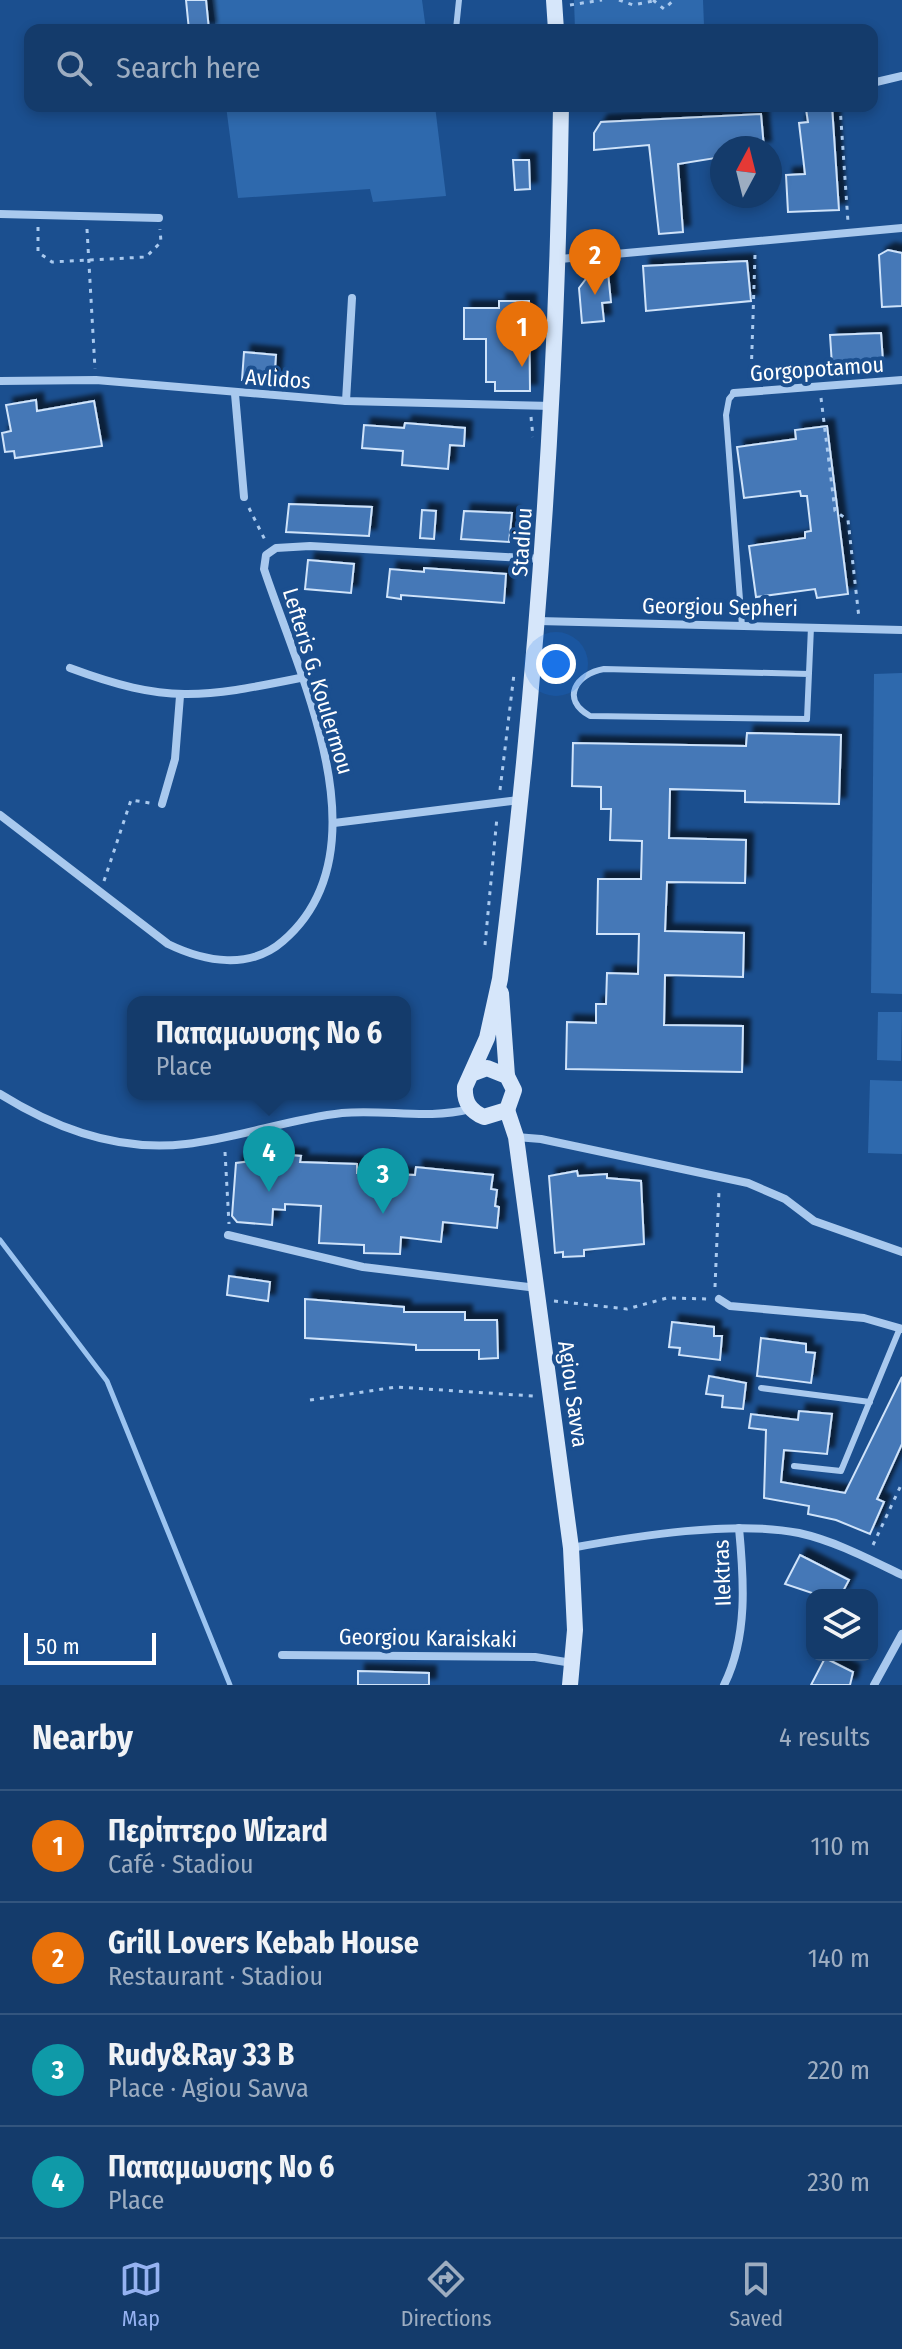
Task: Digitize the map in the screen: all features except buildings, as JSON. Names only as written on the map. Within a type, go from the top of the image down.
[{"type":"street","points":[[557,24],[560,3]]},
{"type":"street","points":[[878,82],[902,76]]},
{"type":"street","name":"Stadiou","points":[[471,1074],[487,1038],[500,979],[538,621],[560,259],[561,112]]},
{"type":"street","points":[[0,214],[159,218]]},
{"type":"street","points":[[560,259],[902,228]]},
{"type":"street","points":[[346,401],[352,298]]},
{"type":"street","name":"Avlidos","points":[[0,381],[96,380],[346,401],[553,406]]},
{"type":"street","name":"Gorgopotamou","points":[[734,393],[902,380]]},
{"type":"street","points":[[235,394],[244,497]]},
{"type":"street","points":[[270,551],[286,546],[310,546],[543,559]]},
{"type":"street","name":"Lefteris G. Koulermou","points":[[0,815],[168,944],[192,956],[239,961],[274,949],[298,929],[316,899],[331,850],[334,823],[330,767],[264,569],[270,551]]},
{"type":"street","name":"Georgiou Sepheri","points":[[538,621],[902,630]]},
{"type":"street","points":[[70,668],[131,689],[180,696],[210,695],[300,678]]},
{"type":"street","points":[[162,804],[175,759],[180,696]]},
{"type":"street","points":[[334,823],[519,800]]},
{"type":"street","name":"Stadiou","points":[[500,979],[507,1076]]},
{"type":"street","points":[[0,1094],[60,1127],[113,1141],[184,1145],[344,1113],[427,1116],[470,1109],[492,1117],[507,1110],[514,1090],[507,1076],[487,1068],[471,1074],[464,1095],[470,1109]]},
{"type":"street","name":"Agiou Savva","points":[[507,1110],[516,1137],[571,1548],[573,1663],[570,1685]]},
{"type":"street","points":[[516,1137],[541,1139],[720,1176],[785,1199],[814,1221],[902,1252]]},
{"type":"street","points":[[228,1235],[363,1267],[537,1294]]},
{"type":"street","points":[[719,1299],[730,1306],[864,1318],[901,1329]]},
{"type":"street","points":[[739,1528],[798,1533],[867,1558],[902,1575]]},
{"type":"street","name":"Ilektras","points":[[571,1548],[739,1528],[742,1609],[735,1656],[724,1685]]},
{"type":"street","points":[[874,1685],[902,1634]]},
{"type":"street","name":"Georgiou Karaiskaki","points":[[282,1655],[535,1657],[573,1663]]},
{"type":"lane","points":[[457,24],[459,0]]},
{"type":"lane","points":[[734,393],[729,399],[726,415],[742,626]]},
{"type":"lane","points":[[809,674],[604,669],[586,673],[576,684],[574,699],[579,710],[590,716],[807,719],[809,674],[811,627]]},
{"type":"lane","points":[[794,1466],[841,1471],[901,1329]]},
{"type":"lane","points":[[761,1388],[870,1402]]},
{"type":"path","points":[[560,3],[602,0]]},
{"type":"path","points":[[619,0],[633,5],[653,0],[664,9],[674,0]]},
{"type":"path","points":[[840,112],[848,233]]},
{"type":"path","points":[[38,215],[38,252],[44,260],[146,257],[161,242],[159,218]]},
{"type":"path","points":[[87,217],[96,380]]},
{"type":"path","points":[[750,391],[755,241]]},
{"type":"path","points":[[820,386],[835,511],[848,520],[860,629]]},
{"type":"path","points":[[531,404],[530,430],[537,443]]},
{"type":"path","points":[[244,497],[270,551]]},
{"type":"path","points":[[485,950],[498,801],[514,673]]},
{"type":"path","points":[[100,892],[131,800],[162,804]]},
{"type":"path","points":[[224,1136],[228,1235]]},
{"type":"path","points":[[537,1294],[627,1309],[667,1298],[719,1299],[715,1289],[720,1176]]},
{"type":"path","points":[[310,1400],[396,1387],[551,1397]]},
{"type":"path","points":[[867,1558],[902,1483]]},
{"type":"shaded area","points":[[212,0],[422,0],[425,24],[215,24]]},
{"type":"shaded area","points":[[574,0],[703,0],[704,24],[575,24]]},
{"type":"shaded area","points":[[227,112],[436,112],[446,196],[373,202],[370,189],[238,198]]},
{"type":"shaded area","points":[[902,673],[902,994],[871,993],[874,674]]},
{"type":"shaded area","points":[[878,1012],[902,1012],[901,1061],[877,1060]]},
{"type":"shaded area","points":[[870,1080],[902,1081],[902,1154],[868,1153]]},
{"type":"waterway","points":[[0,1240],[107,1381],[230,1685]]},
{"type":"place","name":"Grill Lovers Kebab House","points":[[595,295]]},
{"type":"place","name":"Περίπτερο Wizard","points":[[522,367]]},
{"type":"place","name":"Παπαμωυσης No 6","points":[[269,1192]]},
{"type":"place","name":"Rudy&Ray 33 B","points":[[383,1214]]}]
